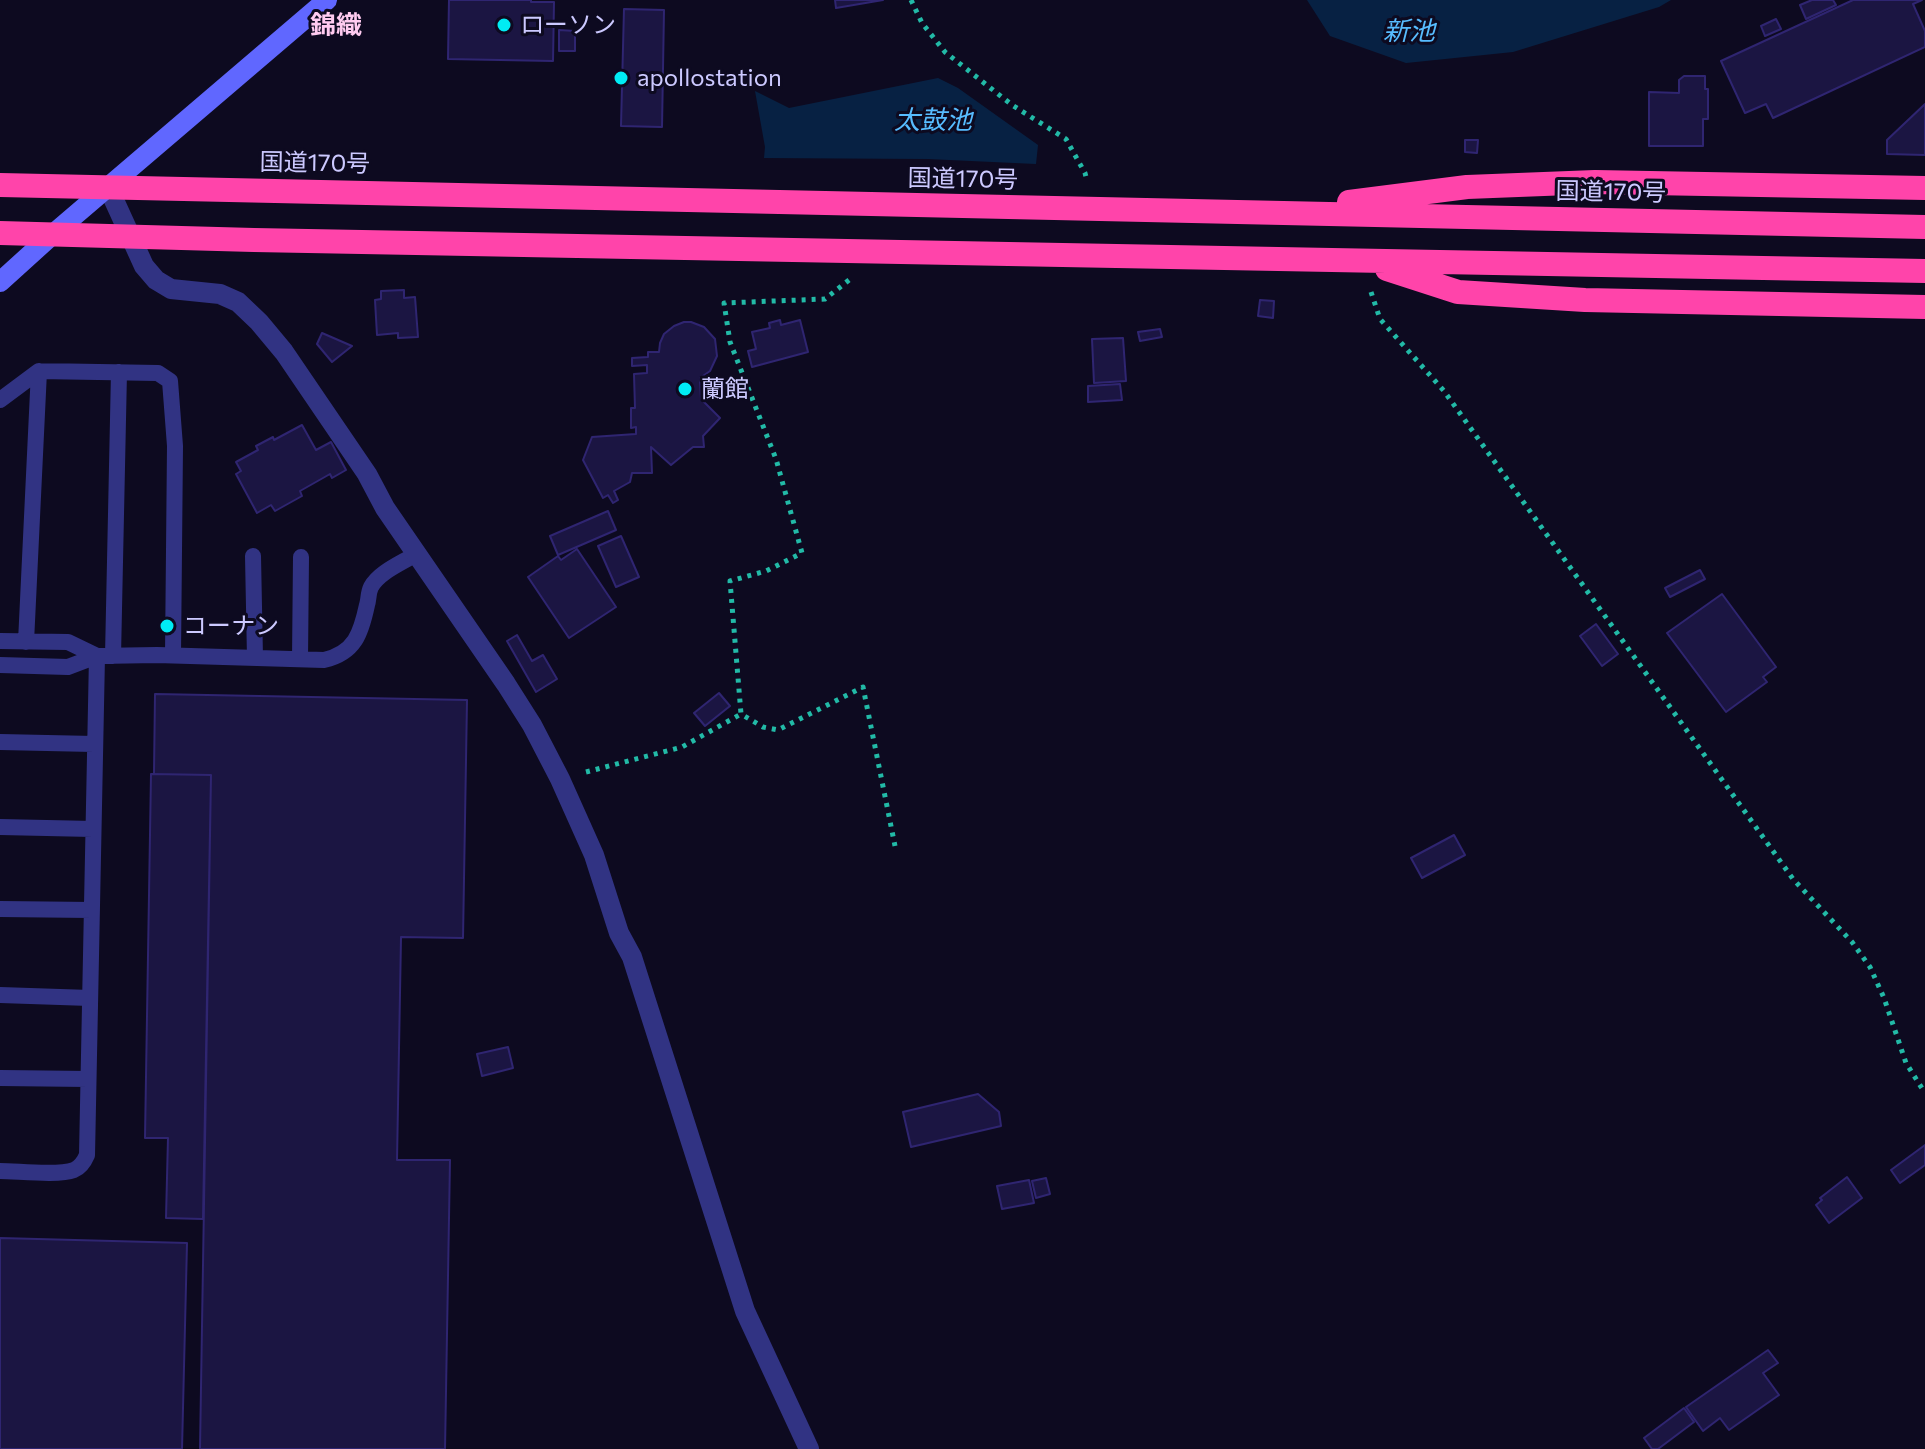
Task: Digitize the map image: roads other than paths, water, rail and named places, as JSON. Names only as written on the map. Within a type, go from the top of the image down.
[{"type":"highway","points":[[1267,213],[1467,187],[1567,183],[1925,188]]},
{"type":"highway","name":"国道170号","points":[[0,185],[1925,227]]},
{"type":"highway","points":[[0,233],[1925,271]]},
{"type":"highway","points":[[1361,261],[1458,292],[1585,300],[1925,307]]},
{"type":"street","points":[[0,282],[327,0]]},
{"type":"street","points":[[108,187],[144,266],[156,280],[171,289],[220,294],[238,302],[284,352],[532,725],[594,855],[619,933],[632,957],[745,1311],[809,1449]]},
{"type":"lane","points":[[26,642],[39,371]]},
{"type":"lane","points":[[0,400],[39,371],[158,373],[170,381],[175,446],[173,655]]},
{"type":"lane","points":[[0,1171],[74,1170],[83,1164],[87,1155],[94,744],[105,656],[119,372]]},
{"type":"lane","points":[[0,665],[68,667],[105,656],[324,660],[337,657],[349,649],[357,637],[370,589],[377,579],[416,554]]},
{"type":"lane","points":[[253,556],[255,658]]},
{"type":"lane","points":[[300,659],[301,557]]},
{"type":"lane","points":[[0,641],[68,642],[105,656]]},
{"type":"lane","points":[[0,742],[94,744]]},
{"type":"lane","points":[[0,827],[93,829]]},
{"type":"lane","points":[[0,909],[92,910]]},
{"type":"lane","points":[[0,995],[90,998]]},
{"type":"lane","points":[[0,1078],[88,1079]]},
{"type":"water","name":"新池","points":[[1307,0],[1671,0],[1659,7],[1513,52],[1406,63],[1330,36]]},
{"type":"water","name":"太鼓池","points":[[938,78],[958,88],[1038,145],[1036,164],[928,159],[764,158],[765,147],[755,91],[789,108]]},
{"type":"place","name":"ローソン","points":[[504,25]]},
{"type":"place","name":"apollostation","points":[[621,78]]},
{"type":"place","name":"蘭館","points":[[685,389]]},
{"type":"place","name":"コーナン","points":[[167,626]]},
{"type":"district","name":"錦織","points":[[336,25]]}]
